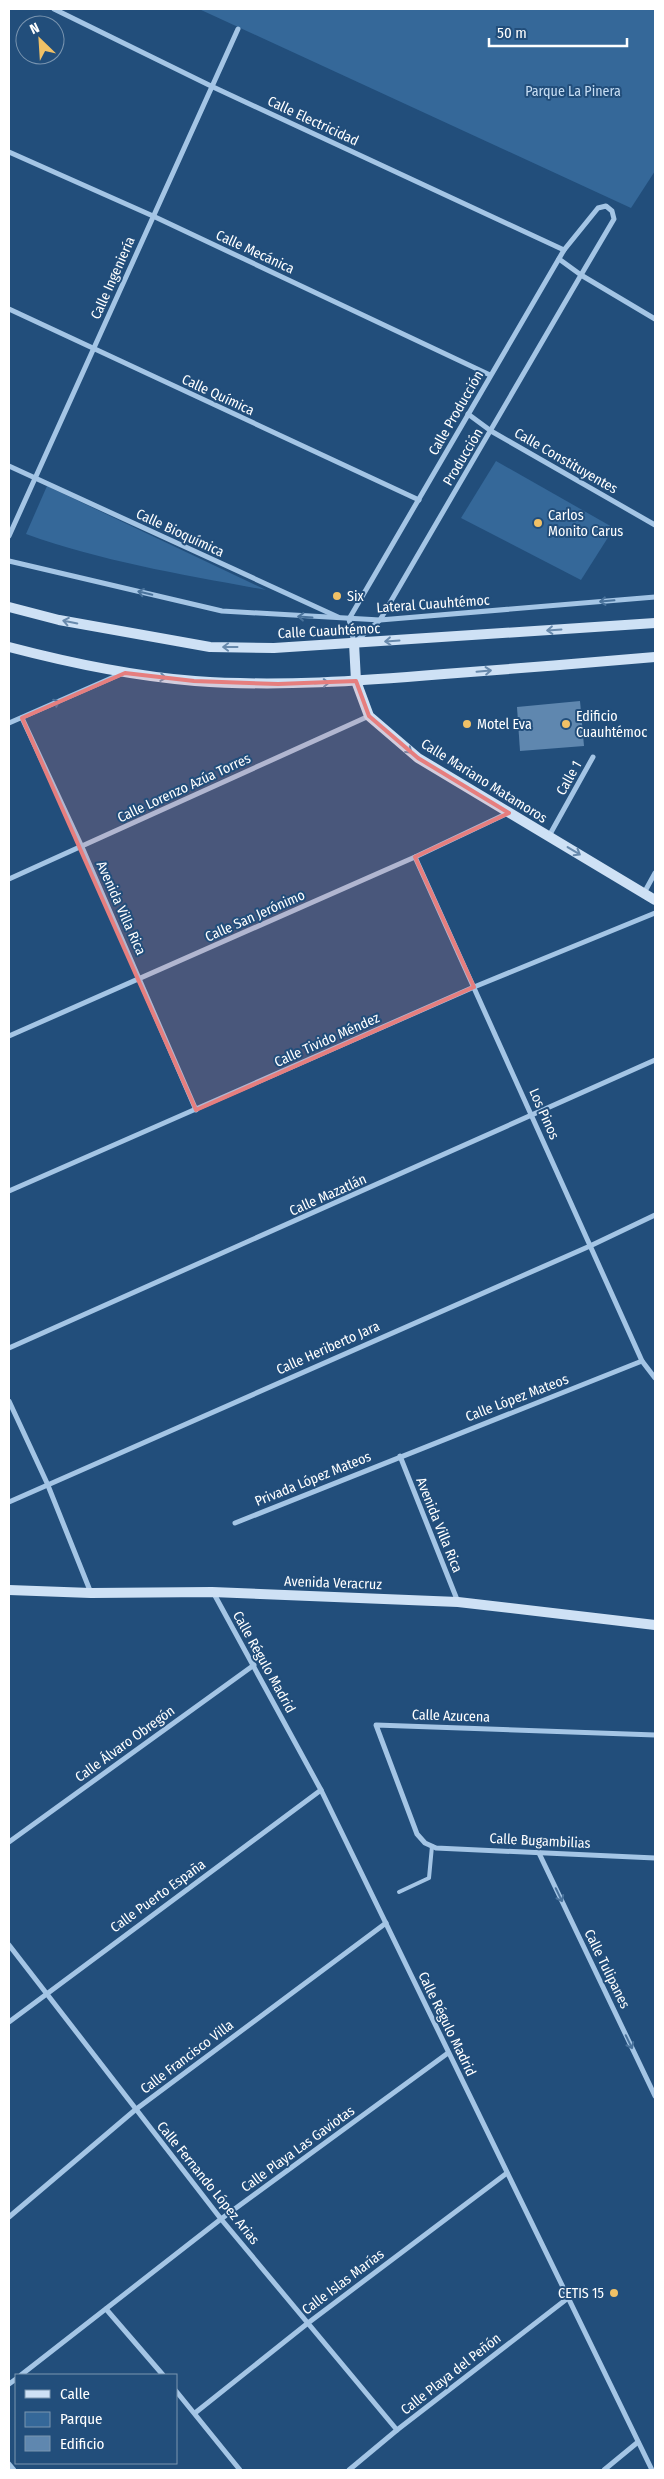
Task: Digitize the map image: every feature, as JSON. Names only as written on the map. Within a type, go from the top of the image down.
[{"type":"main road","name":"Calle Cuauhtémoc","points":[[9,606],[59,620],[210,647],[274,648],[655,623]]},
{"type":"main road","name":"Calle Mariano Matamoros","points":[[354,643],[356,682],[369,716],[418,758],[655,900]]},
{"type":"main road","points":[[9,647],[66,662],[125,673],[194,681],[268,684],[356,682],[655,658]]},
{"type":"main road","name":"Avenida Veracruz","points":[[9,1590],[92,1593],[212,1592],[458,1602],[655,1624]]},
{"type":"street","name":"Calle Electricidad","points":[[54,9],[211,86],[564,250]]},
{"type":"street","name":"Calle Ingeniería","points":[[9,536],[238,29]]},
{"type":"street","name":"Calle Mecánica","points":[[9,152],[153,216],[490,375]]},
{"type":"street","name":"Calle Producción","points":[[349,619],[564,250],[598,208],[606,206]]},
{"type":"street","name":"Producción","points":[[354,643],[380,620],[614,219],[612,211],[606,206]]},
{"type":"street","points":[[559,259],[581,275],[655,319]]},
{"type":"street","name":"Calle Química","points":[[9,309],[419,500]]},
{"type":"street","name":"Calle Constituyentes","points":[[468,414],[491,432],[655,525]]},
{"type":"street","name":"Calle Bioquímica","points":[[9,466],[343,619]]},
{"type":"street","name":"Lateral Cuauhtémoc","points":[[9,561],[222,611],[343,619],[380,620],[655,598]]},
{"type":"street","points":[[349,619],[354,643]]},
{"type":"street","points":[[9,723],[125,673]]},
{"type":"street","name":"Calle Lorenzo Azúa Torres","points":[[9,879],[82,848],[369,716]]},
{"type":"street","name":"Avenida Villa Rica","points":[[22,718],[82,848],[196,1110]]},
{"type":"street","name":"Calle 1","points":[[549,837],[594,757]]},
{"type":"street","name":"Calle San Jerónimo","points":[[9,1036],[415,857],[509,813]]},
{"type":"street","name":"Los Pinos","points":[[415,857],[642,1360],[655,1378]]},
{"type":"street","points":[[644,893],[655,873]]},
{"type":"street","name":"Calle Tivido Méndez","points":[[9,1190],[474,987],[655,913]]},
{"type":"street","name":"Calle Mazatlán","points":[[9,1348],[655,1060]]},
{"type":"street","name":"Calle Heriberto Jara","points":[[9,1502],[590,1246],[655,1215]]},
{"type":"street","name":"Calle López Mateos","points":[[400,1456],[642,1360]]},
{"type":"street","points":[[9,1402],[47,1484],[92,1593]]},
{"type":"street","name":"Avenida Villa Rica","points":[[400,1456],[458,1602]]},
{"type":"street","name":"Privada López Mateos","points":[[235,1523],[400,1456]]},
{"type":"street","name":"Calle Régulo Madrid","points":[[212,1592],[322,1790],[652,2470]]},
{"type":"street","name":"Calle Álvaro Obregón","points":[[9,1842],[254,1665]]},
{"type":"street","name":"Calle Azucena","points":[[425,1844],[417,1834],[376,1725],[655,1735]]},
{"type":"street","name":"Calle Puerto España","points":[[9,2022],[45,1993],[322,1790]]},
{"type":"street","name":"Calle Bugambilias","points":[[425,1844],[432,1846],[655,1858]]},
{"type":"street","name":"Calle Tulipanes","points":[[538,1851],[655,2096]]},
{"type":"street","name":"Calle Francisco Villa","points":[[9,2217],[135,2110],[386,1923]]},
{"type":"street","name":"Calle Fernando López Arias","points":[[9,1945],[135,2110],[222,2219],[397,2430]]},
{"type":"street","name":"Calle Playa Las Gaviotas","points":[[22,2374],[222,2219],[448,2053]]},
{"type":"street","name":"Calle Islas Marías","points":[[195,2413],[308,2322],[507,2173]]},
{"type":"street","name":"Calle Playa del Peñón","points":[[349,2470],[397,2430],[568,2298]]},
{"type":"street","points":[[106,2310],[162,2374]]},
{"type":"street","points":[[178,2393],[240,2470]]},
{"type":"street","points":[[604,2470],[638,2442]]},
{"type":"street","points":[[9,2464],[14,2470]]},
{"type":"lane","points":[[399,1892],[429,1878],[432,1846]]},
{"type":"highlighted area","points":[[125,673],[194,681],[278,684],[356,681],[369,716],[418,758],[509,813],[415,857],[474,987],[196,1110],[22,718]]},
{"type":"green space","name":"Parque La Pinera","points":[[199,9],[655,9],[655,171],[631,208]]},
{"type":"green space","name":"Carlos Monito Carus","points":[[496,461],[614,528],[581,580],[461,518]]},
{"type":"green space","points":[[47,486],[266,590],[115,560],[26,534]]},
{"type":"building","points":[[580,701],[584,746],[520,751],[517,707]]},
{"type":"place","name":"Carlos Monito Carus","points":[[538,523]]},
{"type":"place","name":"Six","points":[[337,596]]},
{"type":"place","name":"Motel Eva","points":[[467,724]]},
{"type":"place","name":"Edificio Cuauhtémoc","points":[[566,724]]},
{"type":"place","name":"CETIS 15","points":[[614,2293]]}]
